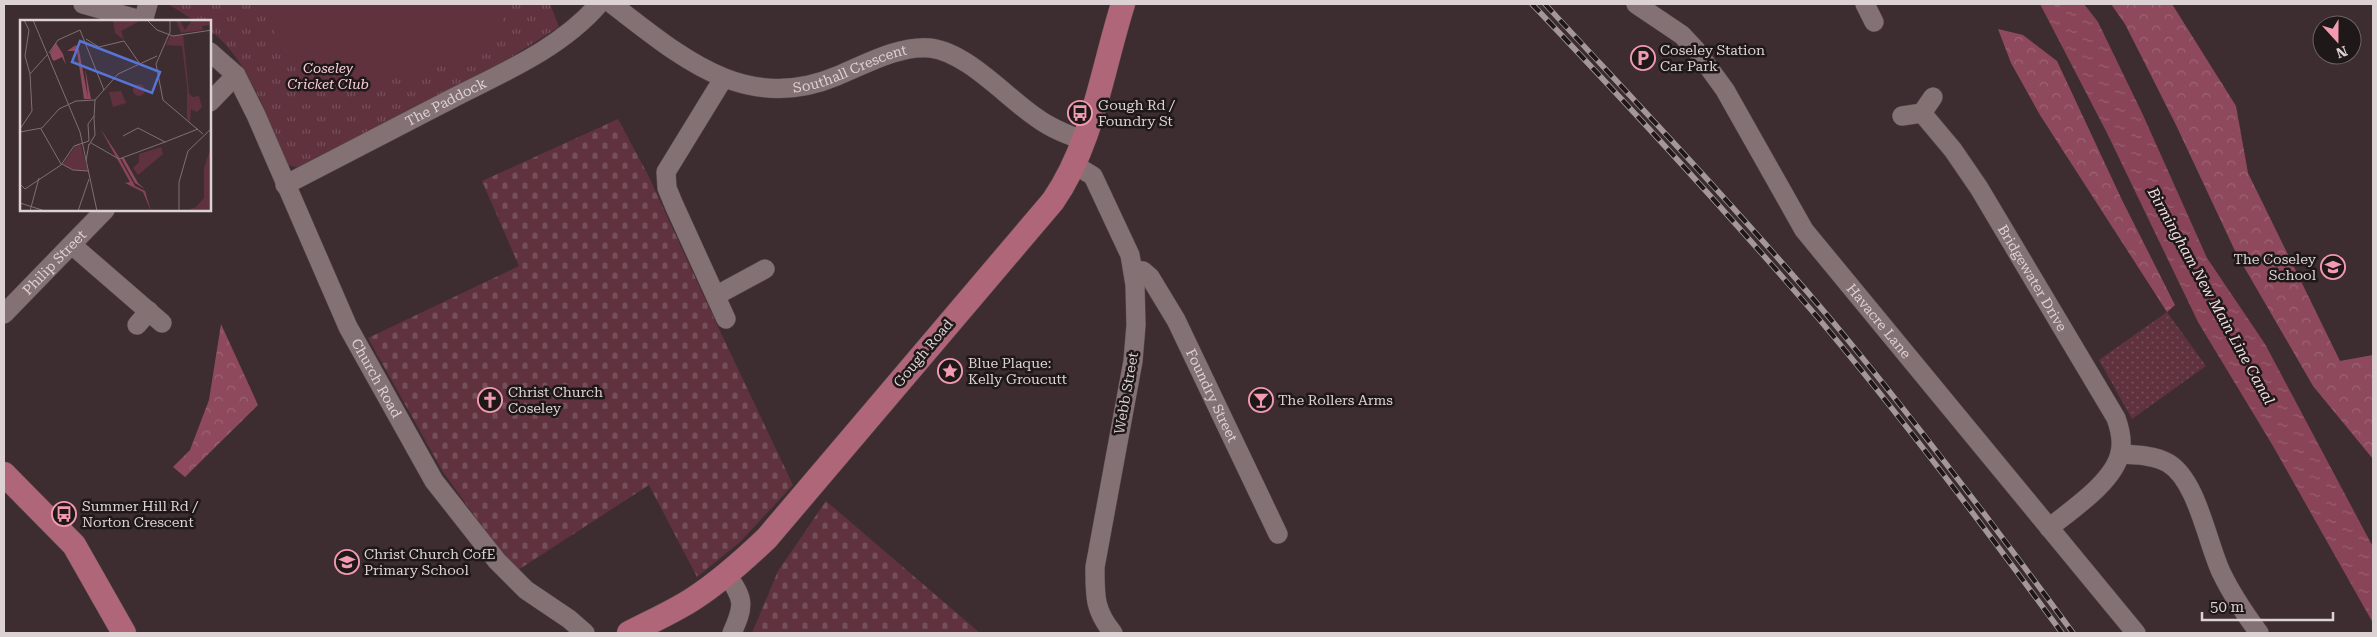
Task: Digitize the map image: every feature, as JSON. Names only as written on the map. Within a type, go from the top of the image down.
[{"type":"main road","name":"Gough Road","points":[[629,633],[692,600],[727,575],[792,511],[859,429],[1053,201],[1075,165],[1084,142],[1123,4]]},
{"type":"main road","points":[[4,474],[74,545],[124,633]]},
{"type":"street","points":[[83,4],[139,20]]},
{"type":"street","points":[[143,20],[148,4]]},
{"type":"street","name":"The Paddock","points":[[285,185],[524,62],[564,36],[599,4]]},
{"type":"street","name":"Southall Crescent","points":[[612,4],[678,55],[723,79],[751,85],[785,89],[805,86],[832,79],[902,51],[931,48],[960,59],[1042,122],[1084,142]]},
{"type":"street","name":"Havacre Lane","points":[[1636,4],[1682,35],[1696,50],[1725,90],[1804,230],[2136,633]]},
{"type":"street","points":[[1865,4],[1874,22]]},
{"type":"street","points":[[211,53],[236,75],[211,101]]},
{"type":"street","name":"Church Road","points":[[236,75],[256,115],[348,327],[434,481],[497,561],[526,590],[569,619],[585,633]]},
{"type":"street","points":[[723,79],[666,172],[667,188],[717,295],[726,319]]},
{"type":"street","points":[[1902,116],[1922,113],[1933,97]]},
{"type":"street","name":"Bridgewater Drive","points":[[1922,113],[1953,150],[1979,188],[2110,405],[2120,431],[2120,454]]},
{"type":"street","name":"Webb Street","points":[[1075,165],[1093,176],[1130,255],[1134,270],[1136,325],[1133,361],[1095,567],[1095,601],[1102,621],[1113,633]]},
{"type":"street","name":"Philip Street","points":[[4,314],[104,211]]},
{"type":"street","points":[[72,245],[149,319]]},
{"type":"street","points":[[717,295],[765,269]]},
{"type":"street","name":"Foundry Street","points":[[1134,270],[1143,272],[1150,277],[1176,320],[1278,534]]},
{"type":"street","points":[[2049,528],[2107,478],[2120,454],[2149,456],[2168,463],[2178,471],[2192,495],[2222,573],[2259,633]]},
{"type":"street","points":[[727,575],[738,590],[742,605],[732,633]]},
{"type":"green space","name":"Coseley Cricket Club","points":[[168,4],[550,4],[559,27],[439,102],[303,169],[288,165],[265,111],[246,73],[235,56],[211,32],[211,20],[193,20]]},
{"type":"green space","points":[[266,4],[509,4],[506,15],[483,52],[344,90],[306,70],[276,39]]},
{"type":"green space","points":[[2111,4],[2172,4],[2236,106],[2248,173],[2340,361],[2373,355],[2373,459],[2313,386],[2236,253],[2176,125],[2125,24]]},
{"type":"green space","points":[[1998,29],[2023,35],[2057,61],[2122,200],[2175,305],[2167,312],[2040,115],[2011,63]]},
{"type":"green space","points":[[618,119],[648,175],[793,485],[740,542],[697,577],[649,485],[515,572],[443,472],[368,338],[519,266],[482,181]]},
{"type":"green space","points":[[2167,312],[2206,366],[2132,419],[2099,360]]},
{"type":"green space","points":[[221,324],[258,405],[185,477],[173,467],[190,450],[209,400]]},
{"type":"green space","points":[[826,501],[980,633],[752,633],[778,571]]},
{"type":"water","name":"Birmingham New Main Line Canal","points":[[2040,4],[2084,4],[2098,22],[2143,115],[2207,258],[2265,344],[2373,547],[2373,623],[2273,446],[2198,322],[2107,133]]},
{"type":"railway","points":[[1532,4],[1749,239],[1819,319],[1943,474],[2062,633]]},
{"type":"railway","points":[[1545,4],[1727,201],[1833,322],[1956,476],[2073,633]]},
{"type":"place","name":"Coseley Station Car Park","points":[[1643,58]]},
{"type":"place","name":"Gough Rd / Foundry St","points":[[1080,113]]},
{"type":"place","name":"The Coseley School","points":[[2333,267]]},
{"type":"place","name":"Blue Plaque: Kelly Groucutt","points":[[950,371]]},
{"type":"place","name":"Christ Church Coseley","points":[[490,400]]},
{"type":"place","name":"The Rollers Arms","points":[[1261,400]]},
{"type":"place","name":"Summer Hill Rd / Norton Crescent","points":[[64,514]]},
{"type":"place","name":"Christ Church CofE Primary School","points":[[347,562]]}]
